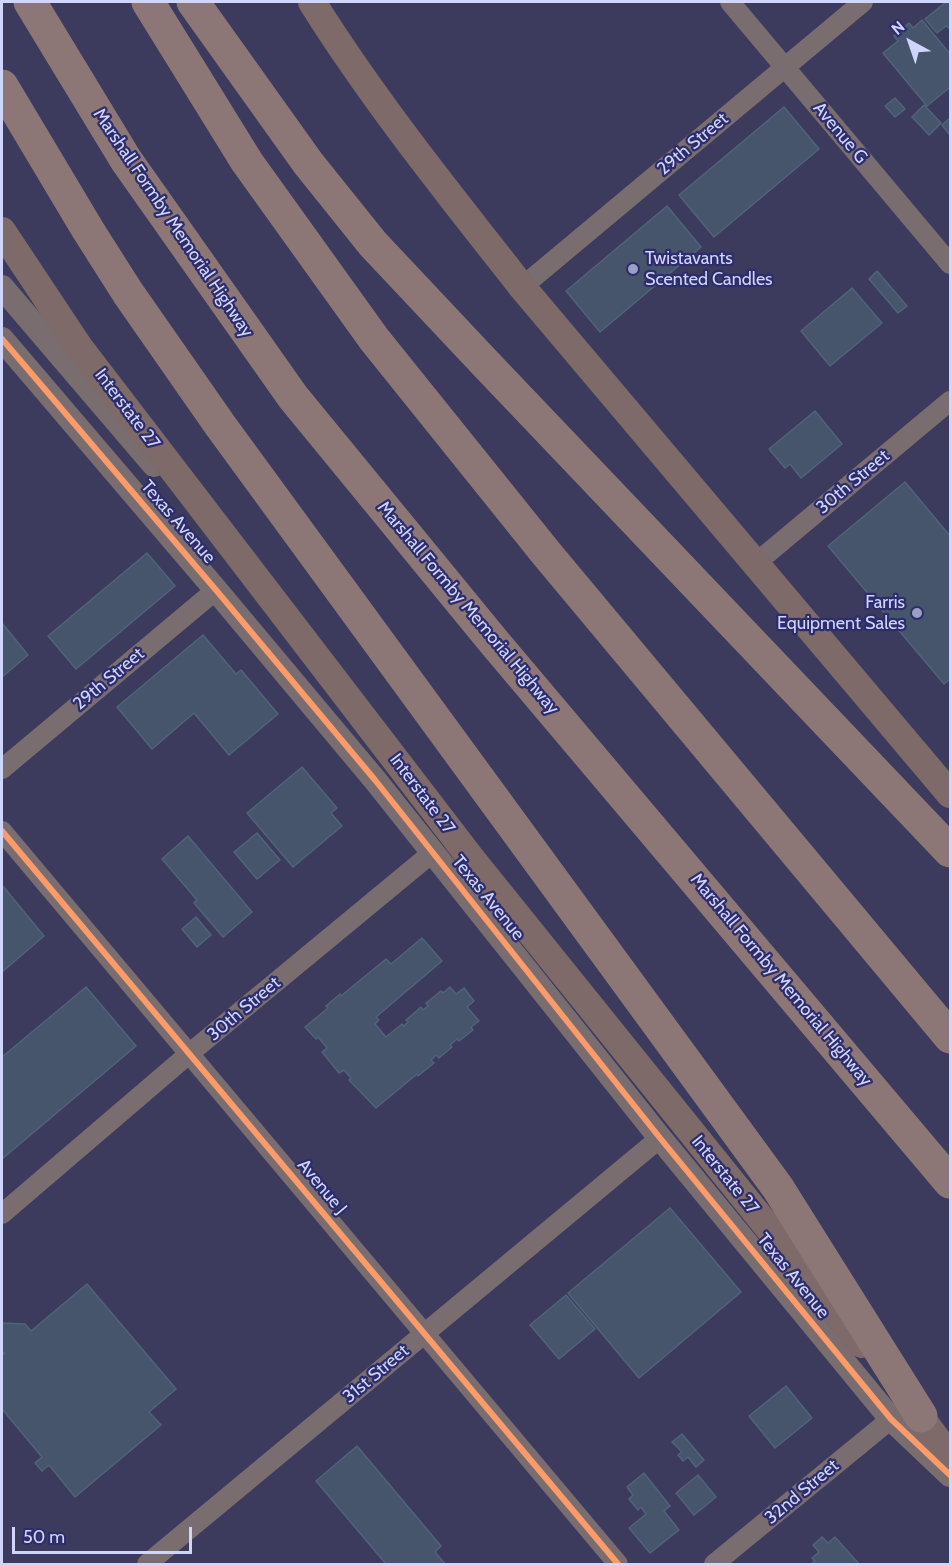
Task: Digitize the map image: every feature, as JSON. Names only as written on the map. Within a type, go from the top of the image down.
[{"type":"highway","name":"Marshall Formby Memorial Highway","points":[[30,2],[126,160],[293,397],[494,642],[951,1182]]},
{"type":"highway","points":[[148,2],[247,162],[374,339],[546,553],[951,1037]]},
{"type":"highway","points":[[192,2],[308,163],[373,244],[951,851]]},
{"type":"highway","points":[[2,86],[128,293],[242,454],[778,1188],[906,1417]]},
{"type":"main road","points":[[319,4],[366,83],[522,287],[951,794]]},
{"type":"main road","name":"Interstate 27","points":[[2,231],[79,347],[462,847],[906,1417],[951,1457]]},
{"type":"street","name":"Avenue G","points":[[730,2],[951,264]]},
{"type":"street","name":"29th Street","points":[[522,287],[863,2]]},
{"type":"street","points":[[2,287],[254,582],[462,847]]},
{"type":"street","name":"Texas Avenue","points":[[2,339],[375,780],[660,1138],[906,1417],[951,1475]]},
{"type":"street","name":"30th Street","points":[[756,563],[951,401]]},
{"type":"street","name":"29th Street","points":[[2,769],[216,590]]},
{"type":"street","name":"Avenue J","points":[[2,831],[618,1564]]},
{"type":"street","name":"30th Street","points":[[2,1214],[190,1053],[432,853]]},
{"type":"street","name":"31st Street","points":[[147,1564],[660,1138]]},
{"type":"street","name":"32nd Street","points":[[714,1564],[906,1417]]},
{"type":"building","points":[[946,2],[950,2],[950,29],[946,26],[937,33],[925,19]]},
{"type":"building","points":[[922,20],[950,54],[950,90],[949,88],[927,106],[883,53],[898,41],[894,36],[909,23],[913,28]]},
{"type":"building","points":[[895,98],[905,109],[895,117],[885,106]]},
{"type":"building","points":[[924,105],[941,123],[929,135],[912,117]]},
{"type":"building","points":[[784,107],[819,149],[714,237],[679,195]]},
{"type":"building","points":[[950,118],[950,135],[942,125]]},
{"type":"building","name":"Twistavants Scented Candles","points":[[667,206],[701,247],[600,332],[566,291]]},
{"type":"building","points":[[877,271],[907,306],[898,313],[869,279]]},
{"type":"building","points":[[852,288],[882,323],[830,366],[801,331]]},
{"type":"building","points":[[815,411],[842,444],[801,478],[790,464],[785,468],[769,449]]},
{"type":"building","name":"Farris Equipment Sales","points":[[905,482],[950,536],[950,679],[944,684],[828,546]]},
{"type":"building","points":[[147,553],[175,586],[76,669],[48,636]]},
{"type":"building","points":[[2,623],[28,655],[2,677]]},
{"type":"building","points":[[203,635],[236,674],[241,670],[278,714],[229,755],[194,713],[152,749],[117,707]]},
{"type":"building","points":[[302,767],[337,808],[331,813],[342,826],[293,867],[247,813]]},
{"type":"building","points":[[257,833],[280,860],[257,879],[234,852]]},
{"type":"building","points":[[188,836],[252,912],[223,937],[194,903],[197,900],[162,859]]},
{"type":"building","points":[[2,885],[44,936],[2,972]]},
{"type":"building","points":[[196,917],[211,935],[197,947],[182,929]]},
{"type":"building","points":[[422,938],[442,961],[376,1017],[379,1020],[375,1024],[386,1037],[402,1024],[404,1026],[408,1022],[406,1020],[421,1007],[423,1010],[428,1006],[426,1003],[450,987],[456,994],[464,988],[474,1001],[467,1007],[479,1021],[471,1027],[473,1030],[459,1041],[457,1039],[450,1045],[452,1047],[439,1058],[436,1055],[431,1060],[434,1063],[376,1108],[349,1080],[351,1078],[344,1070],[339,1073],[322,1052],[327,1048],[305,1027],[328,1008],[326,1006],[340,994],[341,996],[386,959],[391,964]]},
{"type":"building","points":[[86,987],[136,1046],[2,1159],[2,1057]]},
{"type":"building","points":[[670,1208],[741,1292],[639,1378],[568,1293]]},
{"type":"building","points":[[87,1284],[176,1389],[149,1412],[161,1425],[75,1497],[49,1465],[42,1471],[35,1463],[42,1457],[2,1409],[2,1356],[5,1353],[2,1353],[2,1323],[25,1324],[31,1331]]},
{"type":"building","points":[[566,1295],[595,1329],[559,1359],[530,1325]]},
{"type":"building","points":[[786,1386],[812,1418],[775,1448],[749,1416]]},
{"type":"building","points":[[682,1434],[704,1460],[696,1467],[688,1457],[683,1461],[678,1455],[682,1452],[672,1442]]},
{"type":"building","points":[[357,1446],[441,1546],[435,1552],[445,1564],[386,1564],[316,1481]]},
{"type":"building","points":[[644,1473],[670,1506],[664,1511],[679,1530],[650,1553],[629,1528],[646,1514],[641,1507],[638,1510],[629,1499],[633,1495],[627,1487]]},
{"type":"building","points":[[698,1475],[716,1497],[694,1515],[676,1493]]},
{"type":"building","points":[[822,1537],[828,1543],[835,1537],[859,1564],[811,1564],[815,1561],[812,1558],[819,1552],[813,1545]]},
{"type":"cycle path","points":[[2,339],[375,780],[660,1138],[891,1419],[950,1475]]},
{"type":"cycle path","points":[[2,831],[618,1564]]},
{"type":"place","name":"Twistavants Scented Candles","points":[[633,269]]},
{"type":"place","name":"Farris Equipment Sales","points":[[917,613]]}]
